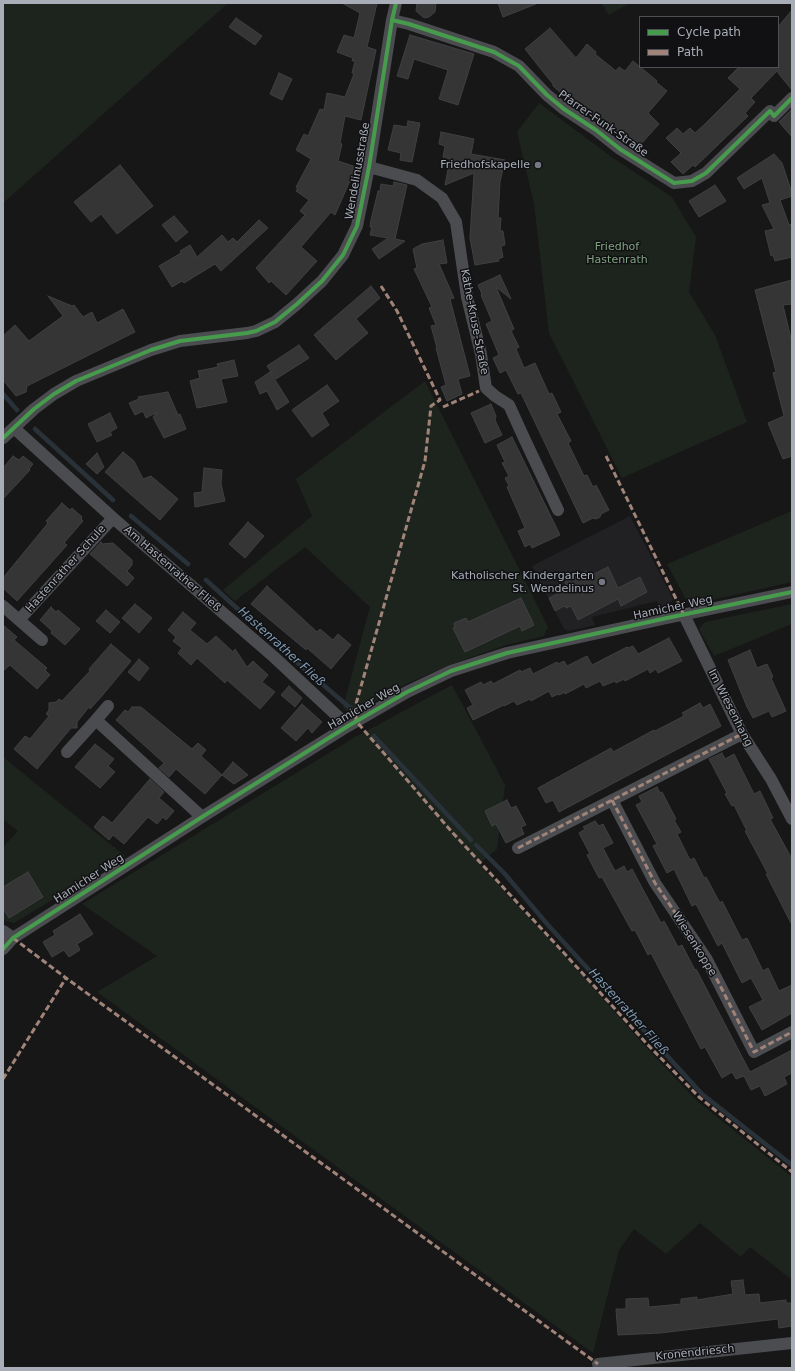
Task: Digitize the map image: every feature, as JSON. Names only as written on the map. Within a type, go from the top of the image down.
[{"type":"street","name":"Wendelinusstraße","points":[[3,438],[34,409],[54,394],[76,381],[151,350],[180,342],[256,331],[275,322],[322,281],[343,255],[357,226],[369,167],[396,3]]},
{"type":"street","name":"Pfarrer-Funk-Straße","points":[[392,20],[409,24],[494,52],[519,66],[547,95],[564,109],[596,130],[620,149],[674,183],[692,181],[706,173],[770,111],[774,116],[792,98]]},
{"type":"street","name":"Käthe-Kruse-Straße","points":[[369,167],[417,180],[442,198],[456,222],[467,297],[481,354],[486,388],[509,405],[558,510]]},
{"type":"street","name":"Am Hastenrather Fließ","points":[[14,428],[112,518],[274,657],[348,726]]},
{"type":"street","name":"Hastenrather Schule","points":[[19,620],[112,518]]},
{"type":"street","name":"Hamicher Weg","points":[[3,949],[8,934],[202,817],[348,726],[407,692],[451,671],[507,653],[792,592]]},
{"type":"street","name":"Hastenrather Schule","points":[[3,606],[42,640]]},
{"type":"street","name":"Im Wiesenhang","points":[[684,615],[742,734],[771,779],[792,819]]},
{"type":"street","points":[[67,752],[108,706]]},
{"type":"street","points":[[96,720],[202,817]]},
{"type":"street","points":[[518,848],[742,734]]},
{"type":"street","name":"Wiesenkoppe","points":[[612,800],[655,883],[706,958],[754,1052],[792,1032]]},
{"type":"street","name":"Kronendriesch","points":[[601,1366],[792,1343]]},
{"type":"shaded area","name":"Katholischer Kindergarten St. Wendelinus","points":[[630,516],[673,599],[666,610],[659,612],[657,601],[592,617],[595,625],[569,631],[564,629],[532,566]]},
{"type":"green space","points":[[3,3],[226,3],[227,4],[3,203]]},
{"type":"green space","points":[[601,3],[630,3],[609,15]]},
{"type":"green space","name":"Friedhof Hastenrath","points":[[539,103],[613,158],[672,197],[696,237],[689,292],[715,335],[747,422],[622,478],[549,333],[534,204],[517,132]]},
{"type":"green space","points":[[425,381],[548,627],[544,636],[506,645],[449,665],[402,686],[358,711],[346,711],[343,707],[370,607],[305,547],[235,601],[223,590],[312,516],[296,479]]},
{"type":"green space","points":[[792,511],[792,582],[689,605],[667,564]]},
{"type":"green space","points":[[792,604],[792,624],[714,656],[699,629],[705,622]]},
{"type":"green space","points":[[452,685],[505,785],[497,849],[479,864],[697,1101],[792,1177],[792,1280],[750,1247],[741,1257],[700,1223],[666,1254],[634,1229],[619,1250],[593,1353],[97,992],[157,956],[82,904],[355,737]]},
{"type":"green space","points":[[3,757],[125,856],[14,923],[3,920],[3,847],[18,831],[3,819]]},
{"type":"building","points":[[342,3],[377,3],[367,47],[376,50],[361,120],[345,116],[340,143],[342,144],[338,161],[356,167],[335,215],[331,212],[301,247],[317,261],[286,295],[271,281],[269,283],[256,268],[305,215],[300,211],[309,200],[296,191],[298,188],[296,187],[311,159],[296,150],[304,134],[308,136],[320,109],[324,110],[327,93],[345,97],[354,74],[352,73],[355,61],[352,61],[353,58],[337,52],[344,35],[354,38],[360,13]]},
{"type":"building","points":[[417,3],[436,3],[435,12],[429,17],[424,18],[416,11]]},
{"type":"building","points":[[498,3],[536,3],[536,4],[503,17]]},
{"type":"building","points":[[792,10],[792,90],[778,73],[778,70],[751,98],[755,102],[745,113],[748,116],[695,167],[693,165],[683,174],[671,162],[681,153],[666,138],[677,128],[683,134],[690,128],[695,133],[706,123],[740,89],[728,78],[738,68],[779,68],[779,26]]},
{"type":"building","points":[[236,18],[262,36],[255,45],[229,27]]},
{"type":"building","points":[[550,28],[576,58],[587,44],[596,52],[595,54],[616,71],[619,67],[625,71],[633,61],[639,66],[639,68],[641,68],[667,91],[648,113],[659,124],[641,144],[600,122],[574,104],[553,86],[553,84],[525,49]]},
{"type":"building","points":[[410,35],[474,54],[458,105],[439,99],[448,70],[414,59],[408,79],[397,76]]},
{"type":"building","points":[[279,73],[292,79],[282,100],[270,94]]},
{"type":"building","points":[[792,109],[792,137],[779,122]]},
{"type":"building","points":[[408,121],[420,123],[412,162],[400,160],[401,153],[388,150],[394,125],[407,127]]},
{"type":"building","points":[[441,132],[474,139],[471,154],[505,160],[500,182],[498,218],[501,218],[500,231],[503,231],[505,245],[501,246],[503,257],[498,259],[499,261],[475,265],[470,238],[474,173],[445,185],[450,159],[443,157],[445,146],[439,144]]},
{"type":"building","points":[[774,154],[782,163],[792,193],[792,196],[780,200],[789,225],[792,224],[792,257],[775,261],[773,255],[771,256],[765,231],[774,229],[762,205],[770,203],[762,178],[744,189],[737,178]]},
{"type":"building","points":[[120,165],[153,206],[117,234],[101,214],[91,222],[74,202]]},
{"type":"building","points":[[394,182],[407,185],[395,239],[405,241],[379,259],[372,249],[388,238],[370,235],[372,227],[370,227],[371,220],[381,184],[393,186]]},
{"type":"building","points":[[715,185],[726,201],[699,217],[689,201]]},
{"type":"building","points":[[174,216],[188,232],[176,242],[162,225]]},
{"type":"building","points":[[259,220],[268,228],[221,271],[215,264],[184,283],[182,281],[172,287],[159,266],[181,253],[180,251],[190,245],[197,257],[222,235],[228,242],[233,238],[237,242]]},
{"type":"building","points":[[443,240],[447,263],[439,264],[454,298],[450,299],[470,376],[458,379],[462,394],[447,401],[441,387],[446,385],[431,326],[436,325],[429,308],[432,307],[414,269],[417,268],[413,249],[422,244]]},
{"type":"building","points":[[500,275],[511,299],[496,287],[514,329],[511,331],[519,347],[516,349],[524,368],[535,363],[549,394],[552,393],[561,412],[557,414],[571,441],[568,443],[584,476],[587,475],[593,487],[596,485],[609,510],[601,514],[600,517],[596,519],[593,518],[583,523],[521,393],[518,394],[506,370],[500,373],[493,358],[499,355],[486,324],[492,321],[478,285]]},
{"type":"building","points":[[792,280],[792,304],[783,305],[792,343],[792,456],[783,459],[768,423],[784,416],[773,373],[776,372],[755,290]]},
{"type":"building","points":[[371,286],[380,298],[356,319],[368,333],[336,360],[314,335]]},
{"type":"building","points":[[48,296],[72,306],[74,305],[83,317],[92,312],[97,323],[123,309],[135,332],[27,386],[26,392],[16,396],[3,380],[3,336],[15,325],[29,341],[63,316]]},
{"type":"building","points":[[299,345],[309,358],[276,379],[267,366]]},
{"type":"building","points":[[234,360],[238,376],[221,379],[227,402],[197,408],[190,381],[200,378],[198,371],[218,367],[217,364]]},
{"type":"building","points":[[270,372],[289,402],[277,410],[267,391],[260,394],[255,382]]},
{"type":"building","points":[[327,385],[339,401],[322,413],[329,425],[312,437],[292,410]]},
{"type":"building","points":[[168,392],[186,429],[164,438],[153,417],[157,412],[146,418],[143,411],[135,415],[129,403],[139,399],[138,397]]},
{"type":"building","points":[[491,404],[496,416],[495,420],[502,435],[485,443],[471,413]]},
{"type":"building","points":[[110,413],[117,428],[110,432],[112,435],[97,442],[88,424]]},
{"type":"building","points":[[512,437],[560,535],[532,548],[530,544],[525,547],[518,531],[525,528],[507,487],[509,486],[505,478],[509,476],[502,463],[505,462],[497,445]]},
{"type":"building","points":[[123,452],[134,461],[143,479],[151,476],[178,499],[160,520],[105,472]]},
{"type":"building","points":[[97,453],[104,467],[97,474],[86,464]]},
{"type":"building","points":[[13,456],[19,460],[23,456],[33,464],[29,469],[30,470],[3,499],[3,468]]},
{"type":"building","points":[[204,468],[222,470],[221,484],[225,501],[195,507],[194,493],[202,492]]},
{"type":"building","points":[[62,503],[70,510],[72,508],[82,517],[81,519],[83,521],[64,543],[67,545],[17,601],[3,588],[3,578],[48,523],[46,521]]},
{"type":"building","points":[[248,522],[264,536],[245,558],[229,544]]},
{"type":"building","points":[[101,542],[102,544],[113,543],[132,560],[132,565],[127,571],[134,578],[127,586],[90,554]]},
{"type":"building","points":[[608,567],[618,588],[640,577],[647,592],[621,606],[618,599],[578,620],[571,606],[566,608],[564,606],[555,611],[549,598],[568,588],[565,582],[586,571],[588,577]]},
{"type":"building","points":[[267,586],[317,632],[320,629],[333,640],[338,634],[351,645],[331,669],[251,604]]},
{"type":"building","points":[[521,598],[534,625],[522,631],[520,626],[465,652],[453,628],[455,627],[454,623],[466,618],[468,622]]},
{"type":"building","points":[[135,604],[152,618],[139,633],[122,618]]},
{"type":"building","points":[[51,607],[56,612],[58,610],[80,629],[65,645],[51,633],[52,631],[40,620]]},
{"type":"building","points":[[106,610],[120,622],[110,633],[96,621]]},
{"type":"building","points":[[183,612],[196,623],[190,630],[207,644],[216,636],[233,652],[235,649],[247,667],[253,661],[268,675],[262,682],[275,692],[260,709],[227,680],[225,683],[197,658],[191,665],[178,653],[182,648],[173,641],[176,637],[168,630]]},
{"type":"building","points":[[3,625],[17,637],[14,640],[47,668],[45,670],[50,675],[37,689],[10,665],[3,671]]},
{"type":"building","points":[[669,638],[682,661],[658,673],[656,669],[650,673],[648,669],[625,681],[624,679],[616,683],[615,681],[603,686],[600,681],[586,688],[584,684],[565,694],[565,692],[552,697],[549,691],[531,701],[530,699],[517,705],[514,701],[473,720],[467,708],[473,705],[465,690],[481,682],[483,685],[491,681],[493,684],[520,670],[521,672],[530,668],[533,674],[557,662],[558,664],[564,661],[567,666],[587,656],[592,665],[627,647],[633,646],[638,654]]},
{"type":"building","points":[[111,644],[131,661],[90,709],[89,707],[77,722],[77,728],[71,728],[37,769],[14,749],[25,736],[30,739],[49,716],[46,714],[49,710],[49,703],[56,702],[59,699],[62,701],[90,671],[89,669]]},
{"type":"building","points":[[750,650],[757,668],[767,664],[773,677],[771,678],[786,711],[772,717],[769,711],[753,718],[728,660]]},
{"type":"building","points":[[139,659],[149,668],[139,681],[128,672]]},
{"type":"building","points":[[289,686],[302,698],[295,707],[281,695]]},
{"type":"building","points":[[700,703],[703,708],[710,704],[721,726],[559,812],[553,800],[546,803],[538,788],[611,748],[613,752],[684,716],[682,713]]},
{"type":"building","points":[[302,704],[322,722],[312,733],[308,728],[296,741],[281,728]]},
{"type":"building","points":[[132,707],[141,707],[192,749],[198,743],[206,750],[201,756],[222,775],[205,794],[176,769],[169,777],[159,768],[164,763],[116,720],[125,710],[128,712]]},
{"type":"building","points":[[95,744],[114,759],[108,766],[115,772],[100,788],[75,767]]},
{"type":"building","points":[[722,753],[725,759],[734,754],[754,794],[760,791],[773,818],[770,819],[792,859],[792,925],[766,874],[768,874],[745,831],[747,831],[734,805],[732,806],[725,794],[727,793],[709,759]]},
{"type":"building","points":[[233,762],[248,775],[234,784],[222,775]]},
{"type":"building","points":[[150,779],[164,792],[159,798],[174,811],[166,820],[163,817],[157,824],[148,817],[124,844],[113,835],[109,840],[94,827],[103,816],[112,823]]},
{"type":"building","points":[[657,787],[660,793],[662,792],[676,819],[674,820],[681,832],[677,834],[690,860],[694,858],[704,878],[706,877],[720,903],[722,901],[742,940],[747,938],[763,971],[768,968],[779,991],[792,985],[792,1013],[762,1030],[749,1007],[763,1000],[751,978],[742,983],[722,943],[718,946],[696,904],[692,906],[674,869],[667,873],[653,846],[657,844],[636,805],[642,802],[639,796]]},
{"type":"building","points":[[507,800],[511,808],[516,806],[526,825],[521,827],[524,834],[506,843],[496,824],[492,826],[485,811]]},
{"type":"building","points":[[595,821],[599,826],[603,824],[613,843],[603,848],[615,871],[624,866],[627,872],[632,869],[661,923],[664,921],[678,947],[682,945],[695,970],[696,969],[750,1072],[792,1050],[792,1073],[784,1077],[787,1084],[765,1096],[760,1086],[751,1090],[744,1076],[736,1079],[732,1072],[722,1078],[705,1047],[701,1049],[651,953],[648,955],[635,930],[632,931],[602,877],[599,878],[587,855],[590,854],[579,833],[585,829],[583,827]]},
{"type":"building","points":[[28,872],[43,897],[9,918],[3,908],[3,887]]},
{"type":"building","points":[[80,914],[93,934],[77,944],[80,950],[69,957],[64,950],[52,957],[43,942],[55,935],[53,931]]},
{"type":"building","points":[[743,1280],[745,1295],[759,1294],[760,1303],[786,1300],[786,1303],[792,1303],[792,1326],[779,1328],[778,1319],[660,1333],[618,1335],[616,1309],[626,1309],[626,1299],[648,1298],[649,1307],[681,1304],[681,1299],[697,1297],[697,1300],[733,1294],[731,1281]]},
{"type":"waterway","name":"Hastenrather Fließ","points":[[3,394],[17,410]]},
{"type":"waterway","name":"Hastenrather Fließ","points":[[35,429],[113,500]]},
{"type":"waterway","name":"Hastenrather Fließ","points":[[131,516],[188,564]]},
{"type":"waterway","name":"Hastenrather Fließ","points":[[206,580],[285,652],[356,713]]},
{"type":"waterway","name":"Hastenrather Fließ","points":[[374,736],[471,840]]},
{"type":"waterway","name":"Hastenrather Fließ","points":[[476,845],[504,873],[548,925],[702,1094],[792,1165]]},
{"type":"marked path","points":[[381,286],[397,311],[440,400],[431,406],[425,461],[356,704],[356,721],[452,832],[647,1044],[699,1097],[792,1172]]},
{"type":"marked path","points":[[443,407],[479,391]]},
{"type":"marked path","points":[[606,456],[684,615]]},
{"type":"marked path","points":[[518,848],[742,734]]},
{"type":"marked path","points":[[612,800],[655,883],[706,958],[754,1052],[792,1032]]},
{"type":"marked path","points":[[13,938],[598,1364]]},
{"type":"marked path","points":[[3,1079],[66,978]]},
{"type":"cycle path","points":[[3,438],[34,409],[54,394],[76,381],[151,350],[180,341],[256,331],[275,322],[322,281],[343,255],[357,226],[369,167],[396,3]]},
{"type":"cycle path","points":[[392,20],[409,24],[494,52],[519,66],[547,95],[564,109],[596,130],[620,149],[674,183],[692,181],[706,173],[770,111],[774,116],[792,98]]},
{"type":"cycle path","points":[[3,949],[13,938],[348,726],[407,692],[451,671],[507,653],[792,592]]},
{"type":"place","name":"Friedhofskapelle","points":[[538,165]]},
{"type":"place","name":"Katholischer Kindergarten St. Wendelinus","points":[[602,582]]}]
